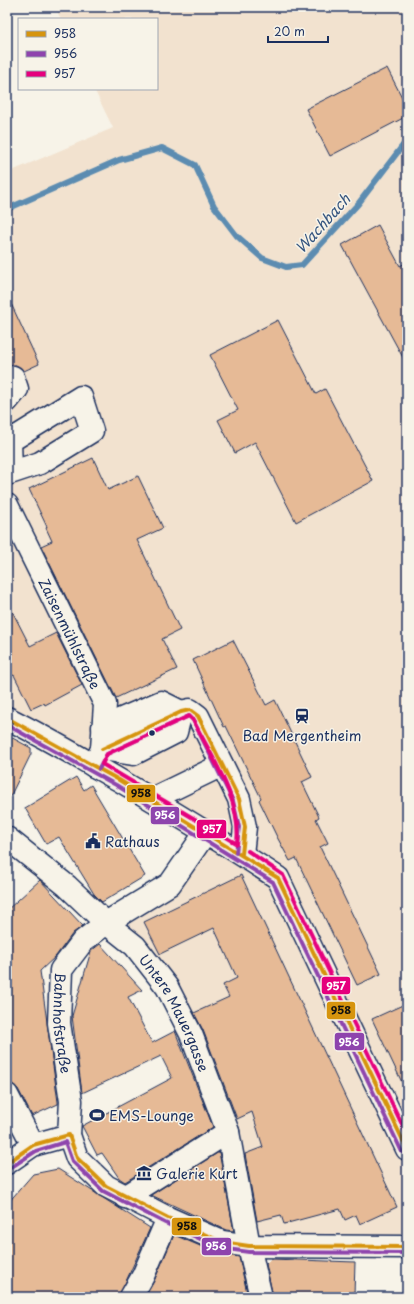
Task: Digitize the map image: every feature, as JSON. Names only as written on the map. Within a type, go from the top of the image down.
[{"type":"street","points":[[7,401],[17,389],[13,376]]},
{"type":"street","name":"Zaisenmühlstraße","points":[[7,505],[105,704],[98,758]]},
{"type":"street","points":[[103,727],[161,702],[181,712]]},
{"type":"street","points":[[98,758],[181,712],[190,710],[198,716],[239,799],[245,827],[242,854]]},
{"type":"street","points":[[7,718],[37,733],[98,758],[152,799],[242,854],[278,878],[407,1149]]},
{"type":"street","points":[[152,799],[222,765]]},
{"type":"street","name":"Bahnhofstraße","points":[[69,1135],[71,1101],[59,1023],[61,970],[83,941],[106,923],[170,884],[206,832]]},
{"type":"street","name":"Untere Mauergasse","points":[[10,844],[67,886],[106,923],[135,946],[167,987],[192,1034],[228,1132],[249,1246],[261,1297]]},
{"type":"street","points":[[7,1095],[33,1145]]},
{"type":"street","points":[[125,1197],[228,1132]]},
{"type":"street","points":[[7,1163],[33,1145],[69,1135],[77,1158],[106,1186],[168,1218],[222,1242],[249,1246],[407,1247]]},
{"type":"street","points":[[131,1297],[143,1276],[168,1218]]},
{"type":"shaded area","points":[[55,7],[407,7],[407,1239],[248,1238],[228,1132],[167,987],[106,923],[138,902],[205,832],[7,718],[7,173],[113,128],[94,90],[158,90],[158,18],[60,18]]},
{"type":"building","points":[[387,68],[407,107],[407,116],[330,156],[306,109]]},
{"type":"building","points":[[378,225],[400,266],[407,262],[407,365],[342,245]]},
{"type":"building","points":[[7,295],[39,364],[24,371],[16,365],[7,366]]},
{"type":"building","points":[[278,320],[316,394],[325,389],[373,481],[296,522],[255,442],[235,453],[218,420],[238,410],[210,355]]},
{"type":"building","points":[[93,458],[108,490],[138,476],[163,528],[137,540],[180,630],[162,639],[177,669],[116,698],[41,546],[52,541],[29,489]]},
{"type":"building","points":[[7,601],[30,646],[56,633],[82,685],[45,705],[44,703],[31,709],[14,675],[7,678]]},
{"type":"building","points":[[233,640],[266,705],[275,700],[312,777],[302,782],[319,817],[316,819],[328,843],[320,847],[381,974],[357,985],[296,858],[290,861],[277,837],[259,800],[261,798],[226,726],[224,727],[193,660]]},
{"type":"building","points":[[7,735],[31,748],[31,754],[7,803]]},
{"type":"building","name":"Rathaus","points":[[76,777],[84,790],[91,785],[145,876],[102,902],[94,894],[59,837],[46,844],[25,808]]},
{"type":"building","points":[[241,875],[397,1207],[360,1224],[356,1215],[345,1220],[340,1209],[284,1224],[281,1215],[257,1221],[245,1154],[263,1147],[252,1112],[237,1119],[203,1030],[194,1013],[229,997],[223,985],[237,978],[214,928],[160,954],[144,922]]},
{"type":"building","points":[[40,880],[83,926],[73,933],[56,956],[40,971],[58,1104],[32,1116],[18,1089],[9,1083],[7,1079],[7,910]]},
{"type":"building","points":[[100,944],[142,990],[128,997],[152,1043],[175,1031],[213,1127],[125,1182],[119,1178],[102,1153],[97,1155],[82,1126],[172,1078],[161,1056],[82,1093],[72,1016],[91,951]]},
{"type":"building","points":[[407,1003],[407,1093],[372,1019]]},
{"type":"building","points":[[219,1152],[234,1231],[226,1230],[151,1195]]},
{"type":"building","points":[[58,1169],[150,1228],[119,1297],[7,1297],[7,1204],[33,1174]]},
{"type":"building","points":[[174,1235],[217,1253],[239,1257],[248,1297],[145,1297],[154,1281]]},
{"type":"building","points":[[271,1259],[355,1262],[354,1295],[273,1297],[266,1264]]},
{"type":"waterway","name":"Wachbach","points":[[7,209],[119,160],[162,148],[195,165],[214,206],[237,236],[262,258],[286,267],[302,265],[358,204],[407,140]]},
{"type":"transit line","name":"958","points":[[102,749],[181,712],[190,710],[198,716],[239,799],[245,827],[242,854]]},
{"type":"transit line","name":"956","points":[[99,769],[107,754],[189,716],[193,720],[233,801],[239,827],[236,853]]},
{"type":"transit line","name":"957","points":[[189,716],[193,720],[217,764],[230,795],[235,811],[237,844],[102,764],[107,754],[189,716]]},
{"type":"transit line","name":"958","points":[[7,718],[119,780],[278,878],[407,1149]]},
{"type":"transit line","name":"956","points":[[7,725],[116,785],[273,882],[402,1152]]},
{"type":"transit line","name":"957","points":[[248,851],[283,875],[407,1135]]},
{"type":"transit line","name":"958","points":[[7,1163],[33,1145],[69,1135],[77,1158],[106,1186],[168,1218],[222,1242],[249,1246],[407,1247]]},
{"type":"transit line","name":"956","points":[[10,1168],[36,1151],[65,1142],[72,1161],[103,1191],[165,1223],[220,1248],[249,1252],[407,1253]]},
{"type":"place","name":"Bad Mergentheim","points":[[302,716]]},
{"type":"place","name":"Rathaus","points":[[93,841]]},
{"type":"place","name":"EMS-Lounge","points":[[97,1115]]},
{"type":"place","name":"Galerie Kurt","points":[[144,1173]]}]
